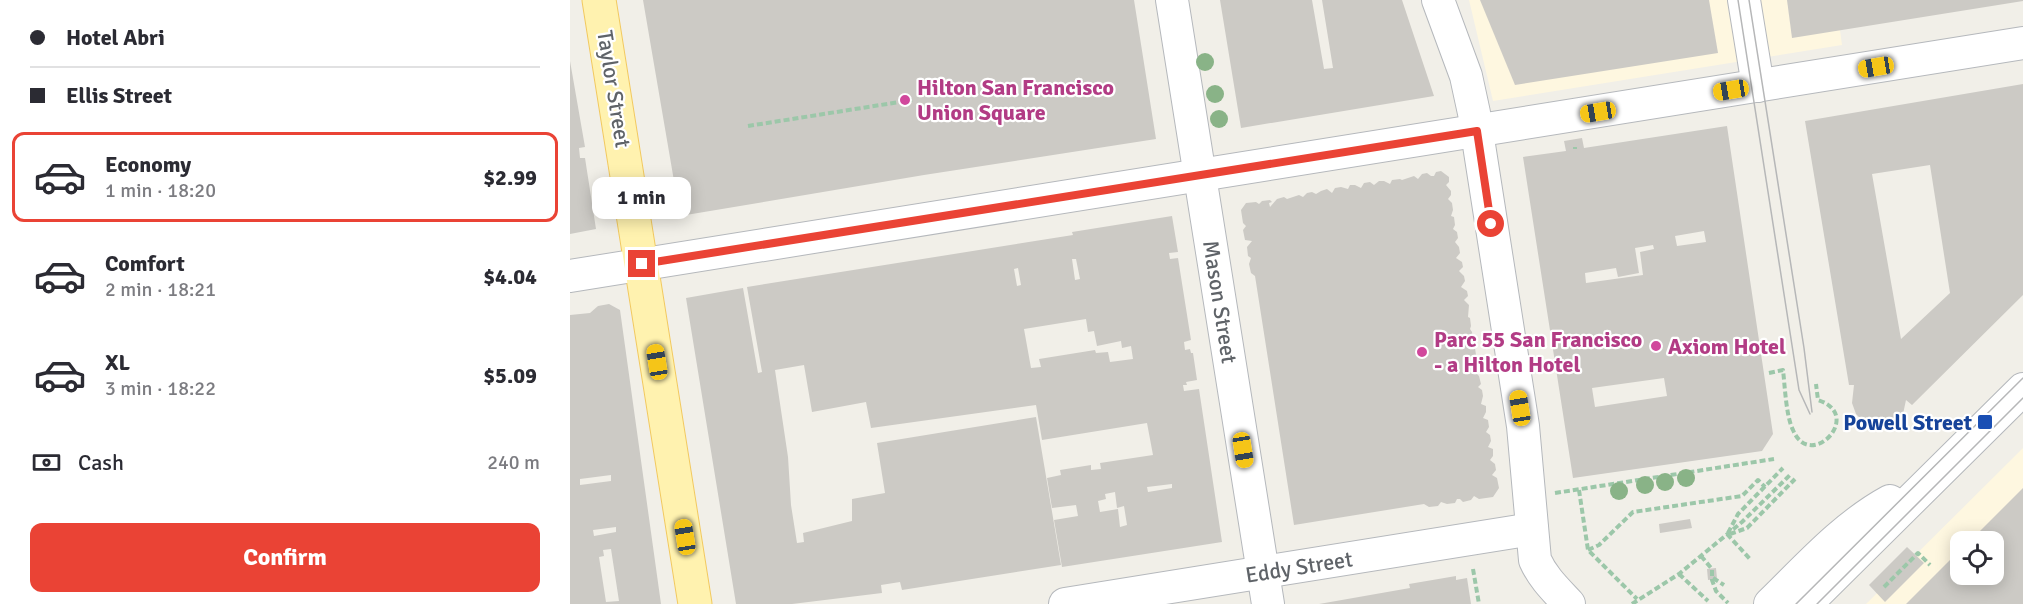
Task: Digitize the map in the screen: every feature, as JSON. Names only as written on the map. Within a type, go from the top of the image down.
[{"type":"main road","name":"Taylor Street","points":[[599,0],[695,604]]},
{"type":"street","name":"Mason Street","points":[[1172,0],[1268,604]]},
{"type":"street","points":[[1438,0],[1466,76],[1477,131],[1523,426],[1535,560],[1540,571],[1569,604]]},
{"type":"street","points":[[1744,0],[1758,86]]},
{"type":"street","points":[[570,276],[2023,43]]},
{"type":"street","points":[[1806,604],[2023,389]]},
{"type":"street","points":[[1770,604],[1810,564],[1869,513],[1931,481]]},
{"type":"street","name":"Eddy Street","points":[[1065,604],[1532,529]]},
{"type":"path","points":[[748,126],[912,100]]},
{"type":"path","points":[[1769,373],[1783,370],[1792,429],[1800,440],[1811,445],[1828,440],[1836,426],[1833,409],[1827,403],[1818,400],[1816,384]]},
{"type":"path","points":[[1553,493],[1774,459]]},
{"type":"path","points":[[1727,534],[1738,513],[1783,468]]},
{"type":"path","points":[[1632,604],[1679,574],[1742,522],[1790,475]]},
{"type":"path","points":[[1727,534],[1747,528],[1795,479]]},
{"type":"path","points":[[1588,550],[1599,545],[1633,512],[1742,496],[1758,480],[1765,487]]},
{"type":"path","points":[[1579,490],[1588,550],[1637,599]]},
{"type":"path","points":[[1727,534],[1750,559]]},
{"type":"path","points":[[1884,587],[1918,553],[1930,565]]},
{"type":"path","points":[[1701,556],[1712,569],[1716,591],[1728,603]]},
{"type":"path","points":[[1473,570],[1480,604]]},
{"type":"path","points":[[1679,574],[1708,601]]},
{"type":"path","points":[[1712,577],[1713,580],[1724,585]]},
{"type":"shaded area","points":[[1469,0],[1836,0],[1842,45],[1493,101]]},
{"type":"shaded area","points":[[2023,448],[2023,604],[1866,604]]},
{"type":"building","name":"Hilton San Francisco Union Square","points":[[643,0],[1134,0],[1156,139],[680,216]]},
{"type":"building","points":[[1220,0],[1312,0],[1324,69],[1333,68],[1322,0],[1402,0],[1434,96],[1241,128]]},
{"type":"building","points":[[1480,0],[1709,0],[1718,53],[1515,85]]},
{"type":"building","points":[[1787,0],[2023,0],[2023,1],[1792,38]]},
{"type":"building","points":[[570,61],[585,147],[579,148],[580,158],[585,158],[596,229],[570,234]]},
{"type":"building","points":[[2023,84],[2023,295],[1912,405],[1906,400],[1903,414],[1896,422],[1884,426],[1865,423],[1856,414],[1852,403],[1854,385],[1849,385],[1805,121]],"holes":[[[1930,165],[1950,293],[1901,339],[1872,174]]]},
{"type":"building","points":[[1727,126],[1773,434],[1762,451],[1573,478],[1523,157],[1566,151],[1564,141],[1582,138],[1584,148]],"holes":[[[1704,231],[1706,242],[1677,246],[1675,236]],[[1653,245],[1654,249],[1640,252],[1643,275],[1586,283],[1585,273],[1616,268],[1618,277],[1639,273],[1635,248]],[[1664,378],[1667,396],[1595,407],[1592,388]]]},
{"type":"building","name":"Parc 55 San Francisco - a Hilton Hotel","points":[[1441,171],[1449,177],[1446,185],[1451,195],[1448,199],[1452,203],[1451,216],[1454,217],[1455,225],[1453,229],[1457,232],[1458,238],[1455,242],[1460,253],[1456,258],[1462,262],[1463,267],[1459,271],[1465,281],[1461,287],[1467,291],[1468,296],[1464,300],[1469,305],[1468,317],[1473,341],[1471,344],[1475,348],[1474,358],[1478,370],[1476,373],[1481,384],[1478,387],[1482,390],[1483,396],[1481,404],[1486,406],[1483,418],[1488,420],[1489,427],[1486,432],[1490,435],[1491,441],[1488,447],[1493,449],[1493,456],[1490,460],[1495,464],[1496,470],[1492,475],[1497,478],[1499,488],[1493,497],[1479,499],[1474,496],[1471,500],[1463,502],[1457,499],[1455,503],[1441,502],[1438,506],[1429,507],[1424,504],[1294,525],[1255,276],[1251,273],[1249,264],[1251,258],[1248,256],[1247,247],[1252,241],[1245,240],[1243,230],[1246,226],[1243,223],[1241,210],[1246,203],[1259,204],[1270,200],[1272,202],[1269,203],[1270,207],[1277,199],[1284,197],[1287,199],[1299,195],[1303,197],[1307,193],[1316,194],[1327,189],[1332,193],[1335,188],[1348,189],[1350,185],[1361,188],[1364,183],[1370,182],[1374,185],[1379,181],[1390,184],[1392,180],[1414,176],[1418,179],[1422,174],[1427,173],[1434,176],[1436,172]]},
{"type":"building","points":[[1172,216],[1178,252],[1169,253],[1170,259],[1178,258],[1191,340],[1184,342],[1185,350],[1190,349],[1193,353],[1197,380],[1186,382],[1187,385],[1183,385],[1184,391],[1199,389],[1222,542],[1062,567],[1054,520],[1078,516],[1076,505],[1052,508],[1047,478],[1061,475],[1060,470],[1091,465],[1091,470],[1101,469],[1100,463],[1153,455],[1147,423],[1042,440],[1036,405],[871,428],[866,402],[812,412],[804,365],[775,370],[788,457],[791,505],[797,543],[804,542],[803,533],[852,521],[852,499],[885,493],[877,443],[1036,417],[1061,565],[902,590],[900,582],[881,585],[882,593],[792,604],[736,604],[686,298],[743,288],[758,373],[762,372],[747,287],[1073,235],[1072,232]],"holes":[[[1072,259],[1076,259],[1080,279],[1075,280]],[[1018,268],[1021,285],[1017,286],[1014,269]],[[1086,319],[1088,332],[1094,331],[1097,346],[1121,341],[1122,348],[1131,346],[1133,359],[1110,362],[1108,352],[1096,353],[1095,350],[1039,359],[1041,367],[1031,368],[1024,329]],[[1172,484],[1172,488],[1148,492],[1147,487]],[[1115,492],[1117,508],[1124,506],[1127,525],[1120,527],[1118,509],[1100,512],[1098,501],[1106,499],[1105,494]]]},
{"type":"building","points":[[609,304],[620,310],[661,604],[570,604],[570,315],[590,313],[598,306]],"holes":[[[611,475],[611,481],[580,485],[580,479]],[[616,527],[616,532],[594,536],[593,530]],[[611,549],[619,601],[606,602],[599,557],[604,556],[603,550]]]},
{"type":"building","points":[[2023,488],[2023,604],[1906,604],[1950,560],[1950,585],[2004,585],[2004,531],[1980,531]]},
{"type":"building","points":[[1690,519],[1692,528],[1660,533],[1659,524]]},
{"type":"building","points":[[1907,547],[1924,563],[1885,602],[1869,585]]},
{"type":"building","points":[[1716,568],[1717,579],[1708,580],[1707,569]]},
{"type":"building","points":[[1456,576],[1456,580],[1467,578],[1471,604],[1319,604],[1410,588],[1409,584]]},
{"type":"tram line","points":[[1738,0],[1799,390],[1810,414]]},
{"type":"tram line","points":[[1749,0],[1812,412]]},
{"type":"tram line","points":[[1796,604],[2023,378]]},
{"type":"tram line","points":[[1817,604],[2023,398]]},
{"type":"place","name":"Hilton San Francisco Union Square","points":[[905,100]]},
{"type":"place","name":"Axiom Hotel","points":[[1656,346]]},
{"type":"place","name":"Parc 55 San Francisco - a Hilton Hotel","points":[[1422,352]]},
{"type":"place","name":"Powell Street","points":[[1985,422]]},
{"type":"route","points":[[642,264],[1477,131],[1491,224]]}]
